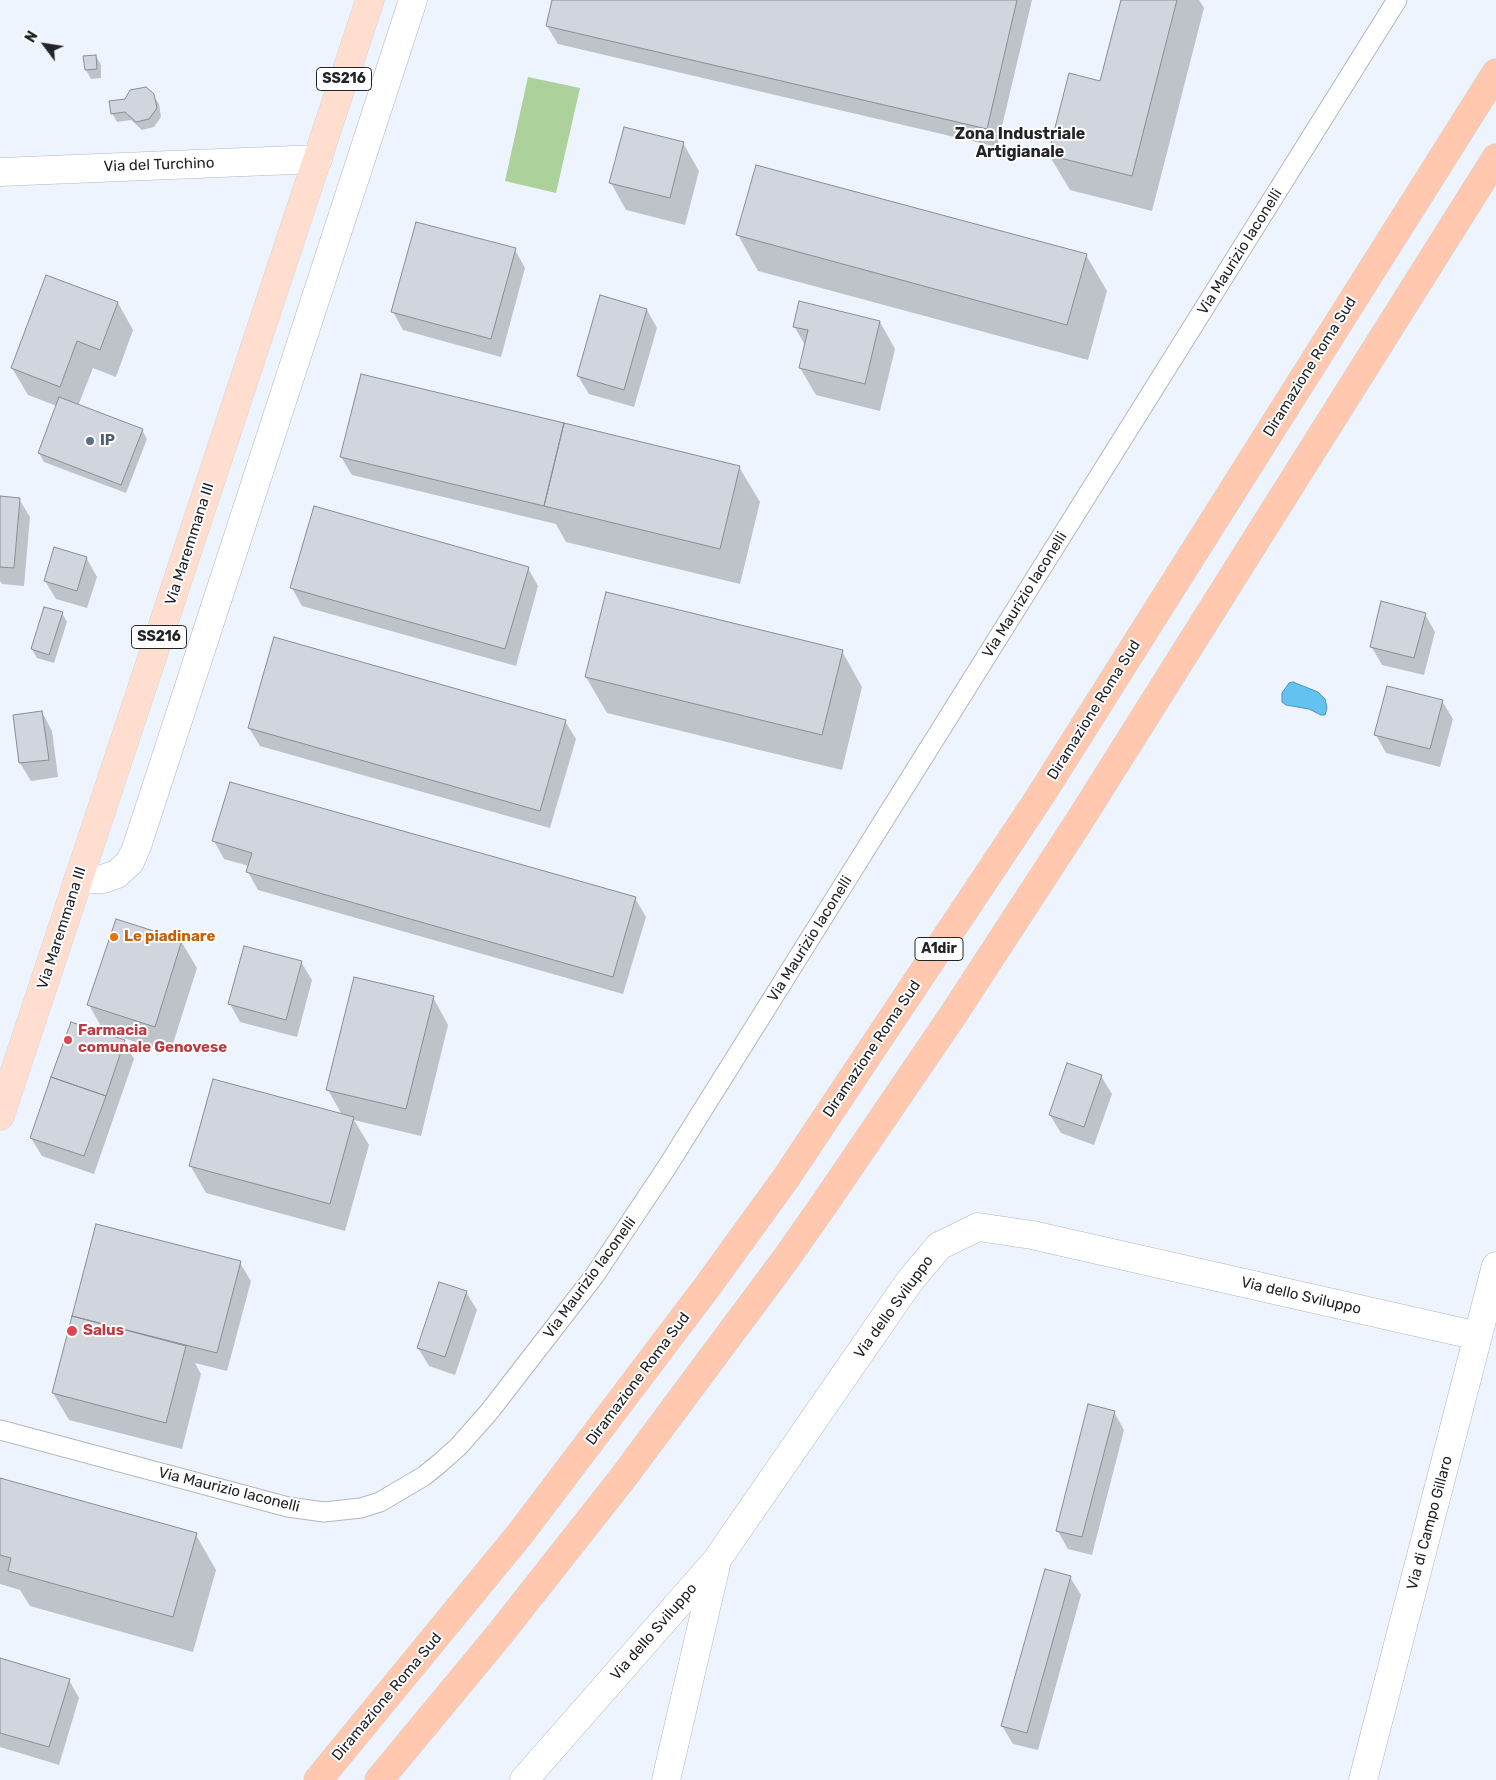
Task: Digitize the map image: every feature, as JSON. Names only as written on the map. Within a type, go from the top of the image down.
[{"type":"highway","name":"Diramazione Roma Sud","points":[[318,1780],[526,1528],[786,1178],[1039,798],[1496,73]]},
{"type":"highway","name":"A1dir","points":[[379,1780],[499,1635],[622,1479],[764,1289],[830,1196],[943,1030],[1080,820],[1496,158]]},
{"type":"main road","name":"Via Maremmana III","points":[[0,1116],[370,0]]},
{"type":"street","points":[[78,880],[102,879],[117,874],[130,862],[137,846],[413,0]]},
{"type":"street","name":"Via del Turchino","points":[[0,172],[318,159]]},
{"type":"street","name":"Via dello Sviluppo","points":[[524,1780],[716,1561],[909,1282],[939,1246],[978,1227],[1032,1235],[1478,1336]]},
{"type":"street","name":"Via di Campo Gillaro","points":[[1363,1780],[1495,1276]]},
{"type":"street","points":[[666,1780],[716,1561]]},
{"type":"lane","name":"Via Maurizio Iaconelli","points":[[0,1430],[288,1507],[324,1512],[360,1508],[380,1502],[424,1476],[458,1447],[489,1412],[595,1275],[667,1168],[1397,0]]},
{"type":"green space","points":[[528,77],[580,88],[556,193],[505,181]]},
{"type":"water","points":[[1293,682],[1318,692],[1325,699],[1327,708],[1325,715],[1309,709],[1286,705],[1282,702],[1282,693],[1289,683]]},
{"type":"building","points":[[552,0],[1017,0],[987,129],[546,26]]},
{"type":"building","points":[[1121,0],[1177,0],[1132,176],[1048,155],[1069,73],[1100,81]]},
{"type":"building","points":[[96,55],[97,69],[85,70],[83,56]]},
{"type":"building","points":[[146,87],[154,94],[157,108],[149,119],[136,122],[125,112],[111,114],[109,101],[125,99],[130,90]]},
{"type":"building","points":[[624,127],[684,142],[670,198],[609,183]]},
{"type":"building","points":[[756,165],[1087,254],[1067,325],[736,235]]},
{"type":"building","points":[[416,222],[516,248],[491,339],[391,312]]},
{"type":"building","points":[[46,275],[118,302],[100,350],[77,341],[60,387],[11,368]]},
{"type":"building","points":[[600,295],[647,309],[624,390],[577,376]]},
{"type":"building","points":[[799,301],[880,321],[865,384],[799,368],[808,330],[793,327]]},
{"type":"building","points":[[361,374],[564,423],[544,506],[340,457]]},
{"type":"building","name":"IP","points":[[59,397],[143,429],[121,485],[38,453]]},
{"type":"building","points":[[564,423],[740,466],[720,549],[544,506]]},
{"type":"building","points":[[0,496],[20,498],[14,568],[0,567]]},
{"type":"building","points":[[314,506],[529,567],[505,649],[290,588]]},
{"type":"building","points":[[54,547],[87,557],[77,591],[44,581]]},
{"type":"building","points":[[606,592],[843,650],[822,735],[585,677]]},
{"type":"building","points":[[1381,601],[1426,613],[1414,658],[1370,647]]},
{"type":"building","points":[[44,607],[63,612],[49,655],[31,649]]},
{"type":"building","points":[[274,637],[566,720],[540,811],[248,728]]},
{"type":"building","points":[[1387,686],[1443,700],[1430,749],[1374,735]]},
{"type":"building","points":[[42,711],[49,760],[19,763],[13,715]]},
{"type":"building","points":[[230,782],[636,897],[613,977],[246,872],[252,853],[212,841]]},
{"type":"building","points":[[116,919],[182,940],[155,1027],[87,1005]]},
{"type":"building","points":[[244,946],[302,961],[286,1020],[228,1004]]},
{"type":"building","points":[[354,977],[434,996],[406,1109],[326,1090]]},
{"type":"building","points":[[71,1022],[125,1040],[106,1096],[51,1077]]},
{"type":"building","points":[[1067,1063],[1102,1075],[1084,1127],[1049,1115]]},
{"type":"building","points":[[51,1077],[106,1096],[84,1156],[30,1138]]},
{"type":"building","points":[[213,1079],[354,1117],[330,1204],[189,1166]]},
{"type":"building","points":[[96,1224],[241,1261],[217,1353],[72,1316]]},
{"type":"building","points":[[439,1282],[467,1291],[445,1357],[417,1348]]},
{"type":"building","points":[[72,1316],[186,1346],[166,1423],[52,1393]]},
{"type":"building","points":[[1088,1404],[1115,1411],[1082,1537],[1056,1531]]},
{"type":"building","points":[[0,1478],[197,1533],[173,1617],[8,1571],[11,1558],[0,1555]]},
{"type":"building","points":[[1045,1569],[1071,1576],[1027,1733],[1001,1726]]},
{"type":"building","points":[[0,1658],[70,1679],[49,1747],[0,1733]]},
{"type":"place","name":"IP","points":[[90,441]]},
{"type":"place","name":"Le piadinare","points":[[114,937]]},
{"type":"place","name":"Farmacia comunale Genovese","points":[[68,1040]]},
{"type":"place","name":"Salus","points":[[72,1331]]},
{"type":"district","name":"Zona Industriale Artigianale","points":[[1020,143]]}]
